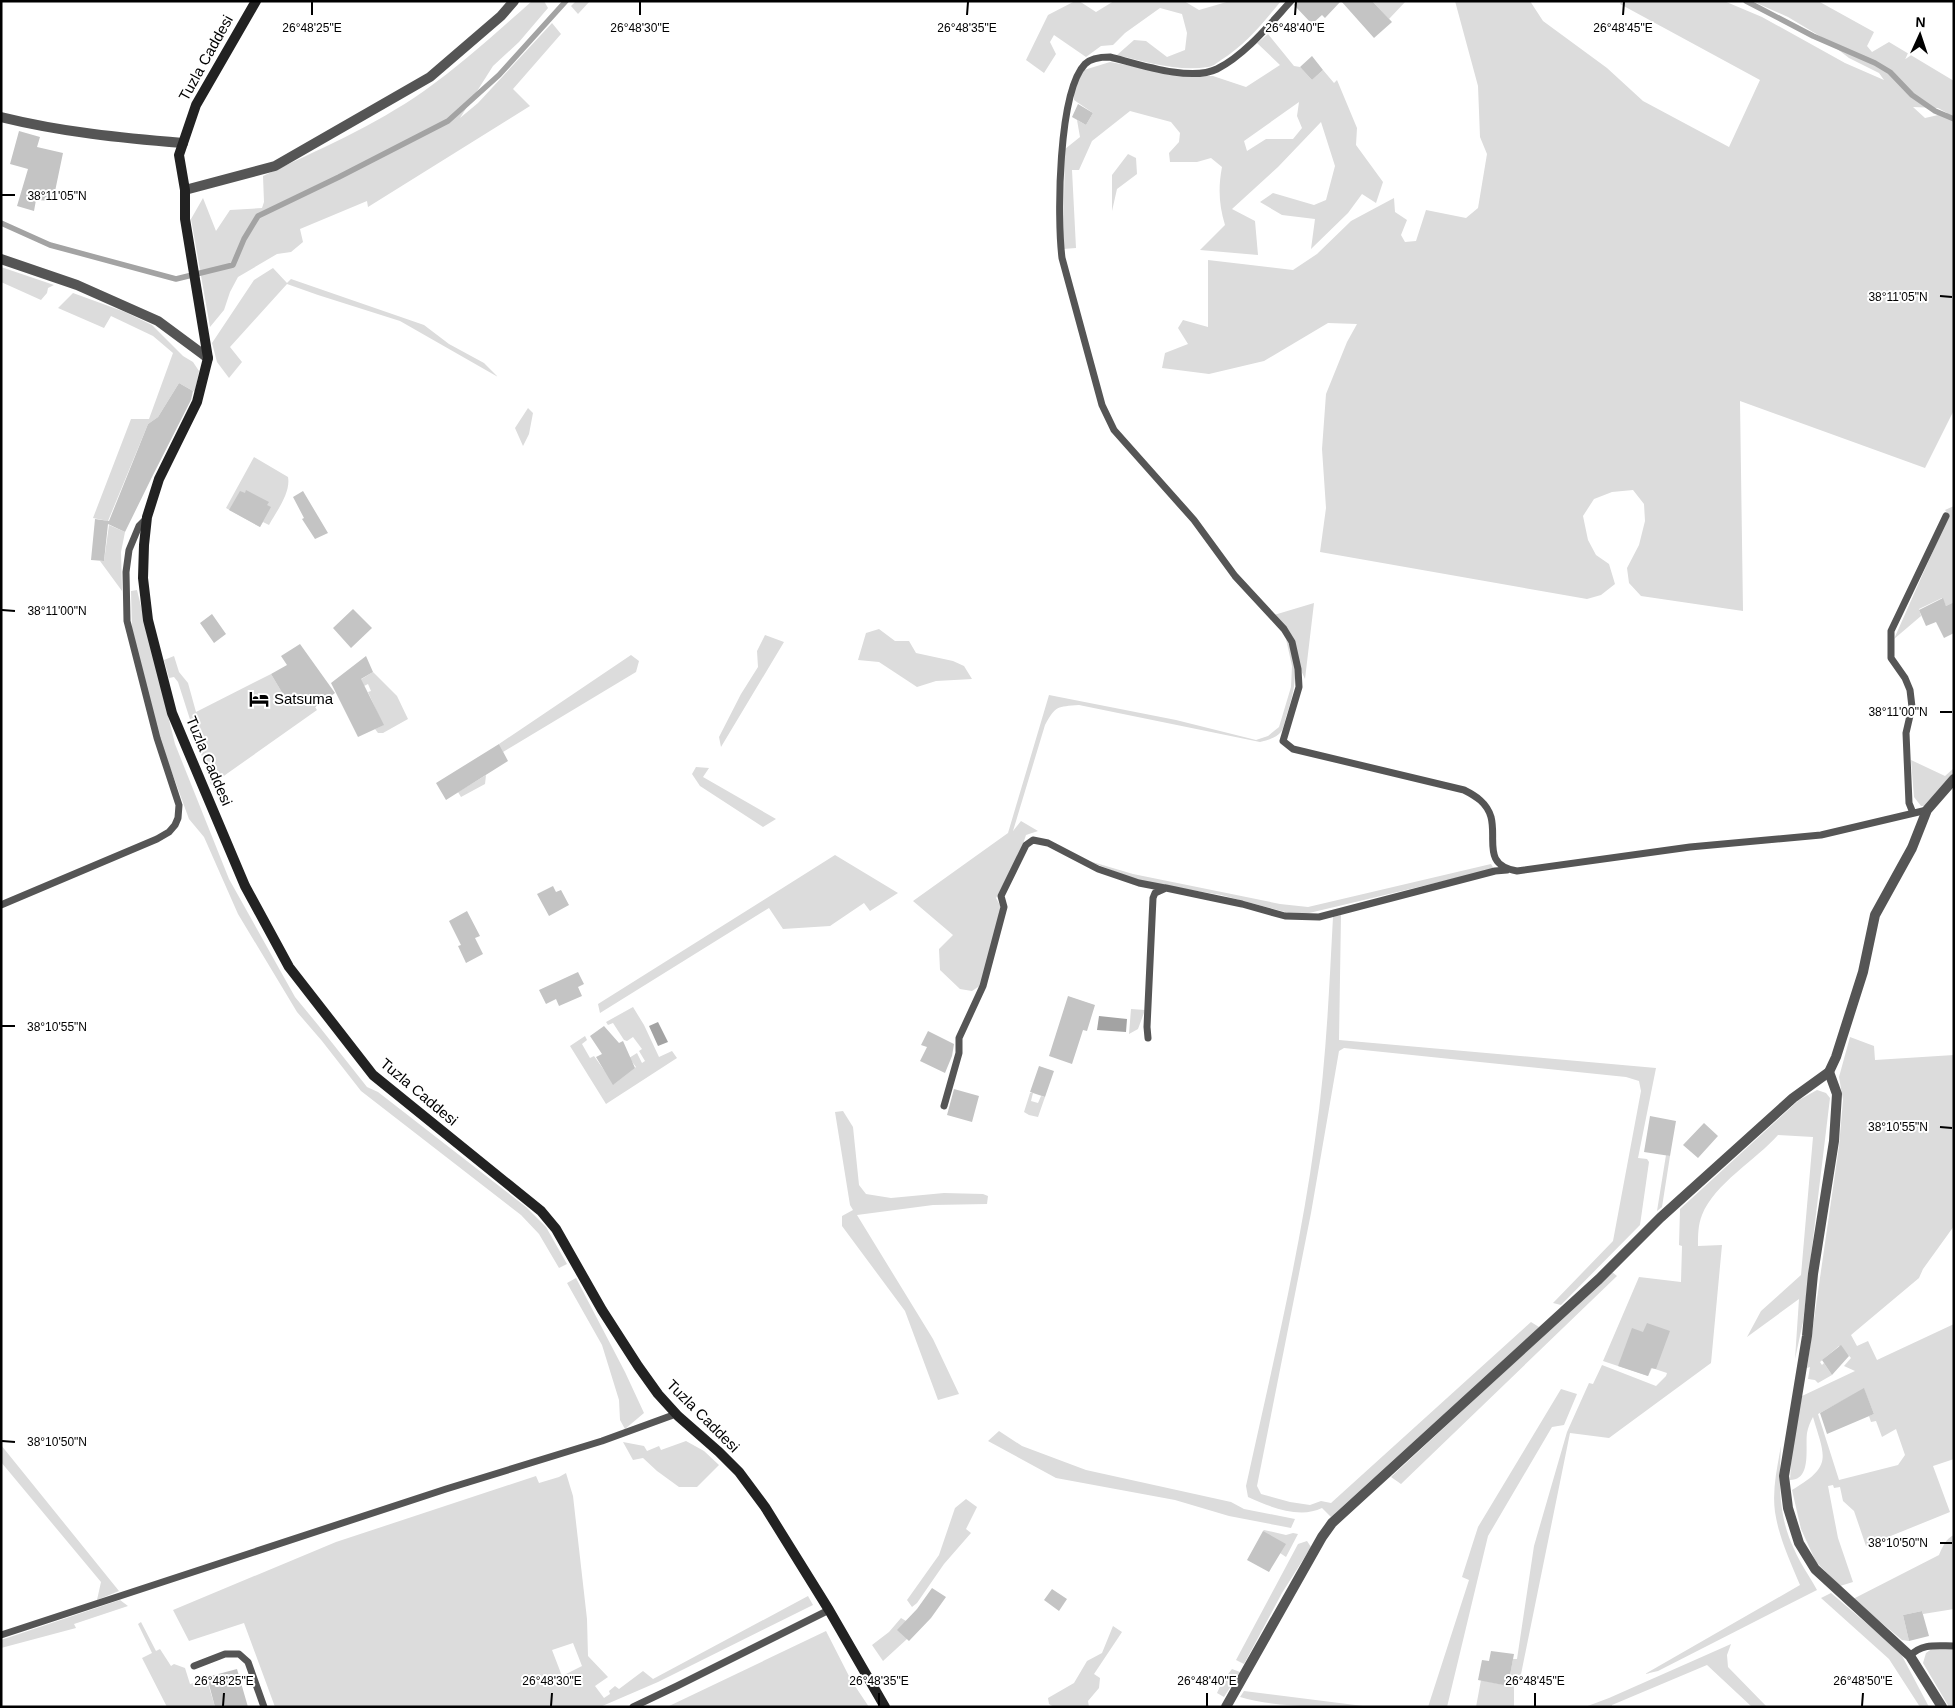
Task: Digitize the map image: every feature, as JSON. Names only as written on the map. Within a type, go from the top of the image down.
[{"type":"main road","name":"Tuzla Caddesi","points":[[256,1],[196,105],[179,155],[185,190],[185,219],[208,358],[197,402],[158,479],[147,517],[144,545],[143,578],[147,608],[172,713],[245,886],[289,966],[373,1075],[541,1211],[556,1229],[602,1310],[638,1366],[676,1414],[720,1452],[752,1489],[830,1610],[885,1707]]},
{"type":"street","points":[[185,190],[275,166],[430,77],[501,16],[514,1]]},
{"type":"street","points":[[1,117],[30,124],[107,137],[183,143]]},
{"type":"street","points":[[1,259],[77,286],[158,322],[208,358]]},
{"type":"street","points":[[1226,1707],[1322,1537],[1332,1523],[1598,1279],[1667,1211],[1793,1098],[1829,1072],[1836,1057],[1863,972],[1875,915],[1912,848],[1927,810],[1954,779]]},
{"type":"street","points":[[1829,1072],[1837,1094],[1834,1141],[1813,1274],[1807,1336],[1784,1476],[1788,1508],[1798,1543],[1815,1569],[1910,1656],[1942,1707]]},
{"type":"lane","points":[[1291,1],[1252,44],[1216,69],[1200,73],[1182,72],[1110,57],[1099,57],[1086,63],[1073,82],[1067,104],[1062,150],[1060,242],[1062,258],[1102,405],[1114,430],[1194,520],[1235,576],[1284,629],[1292,642],[1298,669],[1299,687],[1283,741],[1293,748],[1464,790],[1479,798],[1491,818],[1491,845],[1494,855],[1500,865],[1507,870]]},
{"type":"lane","points":[[1913,813],[1909,803],[1906,733],[1912,707],[1910,690],[1905,678],[1892,658],[1890,647],[1891,631],[1946,516]]},
{"type":"lane","points":[[1,905],[157,838],[169,832],[178,818],[179,805],[157,738],[127,621],[126,572],[129,550],[139,526],[147,517]]},
{"type":"lane","points":[[944,1106],[959,1052],[959,1038],[983,986],[1004,907],[1001,896],[1026,845],[1033,840],[1048,843],[1098,869],[1139,883],[1242,904],[1285,916],[1319,917],[1495,871],[1507,870],[1517,872],[1690,847],[1821,835],[1927,810]]},
{"type":"lane","points":[[1148,1038],[1153,898],[1155,893],[1166,888]]},
{"type":"lane","points":[[1,1635],[446,1489],[602,1441],[676,1414]]},
{"type":"lane","points":[[633,1707],[830,1610]]},
{"type":"lane","points":[[1910,1656],[1916,1649],[1928,1646],[1954,1646]]},
{"type":"lane","points":[[194,1666],[225,1654],[239,1654],[248,1662],[264,1707]]},
{"type":"shaded area","points":[[532,1],[544,1],[548,8],[519,42],[493,66],[460,118],[478,103],[552,23],[561,34],[513,89],[530,106],[368,207],[367,201],[300,229],[303,242],[291,252],[277,254],[238,277],[230,292],[224,310],[210,327],[191,219],[203,198],[216,231],[230,210],[262,208],[264,202],[263,176],[345,137],[405,104],[452,70]]},
{"type":"shaded area","points":[[576,1],[590,1],[578,14],[571,6]]},
{"type":"shaded area","points":[[1075,1],[1079,1],[1096,12],[1114,1],[1184,1],[1199,10],[1230,1],[1281,1],[1246,41],[1210,67],[1174,67],[1117,55],[1134,40],[1146,41],[1167,57],[1185,50],[1187,33],[1182,14],[1160,8],[1125,33],[1113,45],[1101,46],[1086,57],[1054,35],[1050,42],[1056,54],[1044,73],[1026,60],[1048,15]]},
{"type":"shaded area","points":[[1372,1],[1406,1],[1389,19]]},
{"type":"shaded area","points":[[1455,1],[1530,1],[1543,21],[1607,68],[1643,101],[1729,147],[1760,80],[1620,4],[1622,1],[1724,1],[1762,17],[1845,63],[1884,80],[1879,73],[1849,58],[1823,38],[1788,17],[1752,1],[1818,1],[1874,32],[1867,46],[1872,52],[1889,42],[1954,81],[1954,410],[1925,468],[1740,401],[1743,611],[1641,596],[1629,583],[1627,568],[1639,545],[1645,521],[1644,504],[1633,490],[1612,492],[1594,499],[1583,516],[1588,540],[1596,555],[1609,564],[1615,584],[1601,595],[1587,599],[1320,552],[1326,508],[1322,449],[1326,394],[1347,342],[1357,324],[1328,323],[1264,361],[1209,374],[1162,368],[1165,353],[1188,344],[1178,328],[1183,320],[1208,327],[1208,260],[1293,270],[1317,254],[1351,221],[1394,198],[1395,212],[1407,220],[1401,235],[1405,242],[1416,241],[1426,210],[1466,218],[1478,208],[1487,154],[1480,137],[1478,86]],"holes":[[[1913,107],[1938,108],[1947,113],[1925,118]]]},
{"type":"shaded area","points":[[1268,34],[1294,66],[1300,67],[1312,80],[1323,70],[1334,83],[1337,80],[1357,128],[1356,145],[1383,182],[1376,203],[1362,194],[1348,213],[1311,249],[1315,219],[1282,215],[1260,202],[1273,193],[1314,205],[1326,200],[1335,166],[1321,122],[1278,167],[1232,209],[1255,221],[1258,255],[1200,250],[1225,225],[1220,196],[1222,167],[1211,158],[1197,162],[1170,162],[1169,153],[1179,142],[1180,133],[1171,122],[1130,111],[1092,141],[1079,170],[1072,170],[1076,248],[1063,249],[1065,149],[1080,137],[1077,120],[1086,125],[1093,113],[1074,100],[1074,89],[1084,70],[1110,62],[1186,76],[1213,76],[1246,87],[1280,65],[1257,43]],"holes":[[[1299,102],[1297,116],[1302,128],[1293,139],[1266,139],[1247,151],[1244,141]]]},
{"type":"shaded area","points":[[1128,154],[1136,158],[1137,174],[1117,189],[1112,211],[1112,175]]},
{"type":"shaded area","points":[[1,267],[54,285],[48,288],[47,293],[41,300],[1,282]]},
{"type":"shaded area","points":[[273,268],[287,283],[291,279],[424,325],[449,344],[484,363],[498,377],[400,321],[287,284],[230,347],[242,362],[229,378],[217,362],[212,343],[254,280]]},
{"type":"shaded area","points":[[73,293],[125,312],[152,325],[183,356],[193,362],[199,371],[195,392],[179,383],[158,417],[148,424],[108,521],[93,518],[131,419],[149,419],[173,353],[153,336],[111,316],[104,328],[58,308]]},
{"type":"shaded area","points":[[528,408],[533,413],[529,434],[523,446],[515,428]]},
{"type":"shaded area","points":[[254,457],[288,477],[285,496],[279,508],[269,525],[263,522],[260,527],[226,508]]},
{"type":"shaded area","points":[[1954,506],[1954,602],[1946,606],[1942,598],[1919,609],[1921,616],[1894,639],[1949,515],[1945,510]]},
{"type":"shaded area","points":[[109,525],[125,532],[121,552],[122,591],[100,561],[104,561]]},
{"type":"shaded area","points":[[137,590],[175,744],[229,879],[295,997],[367,1087],[378,1092],[526,1207],[546,1227],[567,1264],[559,1268],[539,1234],[521,1215],[361,1091],[297,1012],[238,914],[204,837],[189,819],[159,737],[132,630],[131,591]]},
{"type":"shaded area","points":[[1314,603],[1305,679],[1299,666],[1295,643],[1274,615]]},
{"type":"shaded area","points":[[879,629],[895,641],[909,641],[916,653],[953,661],[964,666],[972,679],[936,681],[917,687],[879,662],[858,660],[866,633]]},
{"type":"shaded area","points":[[765,635],[784,642],[721,747],[719,737],[741,694],[758,667],[757,651]]},
{"type":"shaded area","points":[[1286,639],[1294,657],[1295,666],[1292,695],[1281,732],[1277,736],[1260,742],[1079,705],[1061,707],[1055,710],[1045,725],[1013,831],[1021,821],[1038,831],[1026,835],[1022,847],[996,898],[1001,907],[981,985],[972,991],[960,989],[940,970],[939,949],[953,935],[913,901],[1008,833],[1049,695],[1176,720],[1256,740],[1268,736],[1279,727],[1291,687],[1292,666]]},
{"type":"shaded area","points":[[631,655],[639,661],[636,672],[503,752],[499,744]]},
{"type":"shaded area","points":[[174,656],[179,672],[188,683],[196,712],[271,674],[290,706],[307,695],[317,710],[211,785],[178,682],[174,677],[169,678],[164,660]]},
{"type":"shaded area","points":[[373,672],[397,696],[408,719],[383,733],[378,733],[375,729],[383,725],[368,692],[371,691],[368,684],[364,686],[360,680]]},
{"type":"shaded area","points":[[1911,760],[1945,776],[1954,768],[1954,773],[1926,806],[1921,806],[1914,797]]},
{"type":"shaded area","points":[[696,767],[709,768],[703,777],[776,819],[763,827],[700,786],[692,774]]},
{"type":"shaded area","points":[[486,775],[485,784],[461,797],[458,792]]},
{"type":"shaded area","points":[[835,855],[898,893],[870,911],[864,903],[830,926],[783,929],[769,908],[600,1013],[598,1004]]},
{"type":"shaded area","points":[[1089,861],[1133,874],[1280,904],[1308,907],[1491,864],[1494,869],[1305,914],[1289,913],[1221,895],[1138,881]]},
{"type":"shaded area","points":[[1341,915],[1339,1040],[1656,1068],[1638,1158],[1647,1159],[1649,1162],[1640,1225],[1561,1305],[1553,1303],[1613,1241],[1641,1091],[1639,1081],[1626,1077],[1344,1048],[1339,1051],[1311,1213],[1257,1486],[1261,1494],[1310,1505],[1321,1501],[1331,1503],[1531,1322],[1539,1327],[1331,1517],[1322,1508],[1313,1511],[1294,1512],[1265,1504],[1248,1497],[1246,1486],[1301,1227],[1319,1112],[1333,917]]},
{"type":"shaded area","points":[[633,1007],[659,1057],[672,1051],[677,1058],[606,1104],[570,1046],[585,1036],[587,1040],[582,1044],[590,1058],[594,1056],[614,1084],[636,1067],[629,1058],[637,1053],[642,1063],[645,1061],[639,1051],[642,1049],[633,1037],[627,1041],[624,1040],[613,1023],[608,1025],[606,1022]]},
{"type":"shaded area","points":[[1131,1009],[1145,1010],[1138,1029],[1129,1034]]},
{"type":"shaded area","points":[[1099,1016],[1127,1019],[1126,1032],[1097,1030]]},
{"type":"shaded area","points":[[658,1022],[668,1042],[658,1046],[649,1026]]},
{"type":"shaded area","points":[[1850,1037],[1874,1046],[1875,1060],[1954,1055],[1954,1226],[1923,1269],[1919,1278],[1851,1335],[1857,1346],[1868,1341],[1877,1360],[1954,1324],[1954,1459],[1933,1466],[1950,1512],[1866,1546],[1854,1511],[1843,1501],[1840,1487],[1828,1486],[1838,1538],[1853,1582],[1840,1586],[1816,1562],[1801,1529],[1792,1490],[1805,1482],[1820,1467],[1822,1460],[1821,1442],[1813,1417],[1807,1433],[1805,1469],[1797,1479],[1790,1480],[1792,1447],[1802,1396],[1855,1371],[1844,1366],[1851,1358],[1839,1346],[1820,1362],[1822,1365],[1824,1363],[1832,1375],[1818,1383],[1815,1380],[1808,1379],[1810,1367],[1807,1368],[1839,1146],[1843,1100],[1839,1077]],"holes":[[[1864,1389],[1874,1414],[1869,1416],[1871,1422],[1876,1421],[1882,1437],[1896,1429],[1905,1455],[1898,1465],[1839,1480],[1818,1414]]]},
{"type":"shaded area","points":[[1817,1090],[1826,1093],[1830,1098],[1803,1322],[1795,1359],[1799,1299],[1747,1337],[1761,1311],[1801,1275],[1813,1137],[1778,1135],[1726,1182],[1708,1204],[1702,1215],[1698,1230],[1698,1246],[1722,1245],[1711,1363],[1609,1438],[1570,1433],[1519,1684],[1514,1686],[1514,1707],[1476,1707],[1481,1680],[1508,1686],[1513,1659],[1517,1659],[1534,1546],[1567,1432],[1589,1383],[1593,1384],[1602,1365],[1656,1386],[1666,1376],[1667,1373],[1652,1368],[1648,1376],[1603,1361],[1639,1277],[1681,1282],[1680,1209],[1799,1100]]},
{"type":"shaded area","points":[[1030,1093],[1033,1093],[1031,1101],[1038,1103],[1041,1096],[1045,1097],[1038,1117],[1024,1112]]},
{"type":"shaded area","points":[[843,1111],[853,1127],[859,1185],[866,1194],[891,1198],[944,1193],[983,1194],[988,1196],[987,1204],[933,1205],[857,1215],[933,1339],[959,1394],[938,1400],[905,1311],[842,1226],[842,1216],[853,1210],[850,1205],[835,1112]]},
{"type":"shaded area","points":[[1666,1155],[1670,1156],[1662,1207],[1657,1211]]},
{"type":"shaded area","points":[[1612,1272],[1617,1276],[1401,1484],[1391,1477]]},
{"type":"shaded area","points":[[576,1278],[644,1413],[625,1429],[620,1420],[619,1400],[602,1345],[567,1283]]},
{"type":"shaded area","points":[[1561,1389],[1577,1394],[1564,1425],[1552,1427],[1488,1536],[1447,1707],[1428,1707],[1469,1580],[1462,1577],[1478,1527]]},
{"type":"shaded area","points":[[999,1431],[1022,1446],[1086,1470],[1231,1502],[1244,1509],[1295,1519],[1291,1528],[1229,1516],[1175,1500],[1056,1478],[988,1441]]},
{"type":"shaded area","points":[[686,1441],[704,1451],[719,1465],[697,1487],[679,1487],[643,1458],[633,1460],[623,1442],[644,1446],[647,1451],[659,1446],[661,1450]]},
{"type":"shaded area","points":[[1,1445],[119,1591],[97,1600],[101,1582],[1,1462]]},
{"type":"shaded area","points":[[1781,1446],[1780,1486],[1785,1524],[1796,1554],[1817,1590],[1658,1671],[1645,1674],[1800,1585],[1782,1540],[1775,1512],[1775,1487]]},
{"type":"shaded area","points":[[566,1473],[573,1496],[587,1619],[588,1656],[608,1677],[595,1686],[604,1698],[610,1694],[609,1691],[615,1686],[619,1689],[643,1671],[653,1679],[808,1596],[813,1605],[658,1682],[600,1707],[275,1707],[244,1623],[189,1641],[173,1610],[336,1542],[536,1476],[539,1483]],"holes":[[[573,1643],[582,1666],[562,1676],[552,1650]]]},
{"type":"shaded area","points":[[966,1499],[977,1507],[966,1529],[971,1533],[944,1564],[917,1603],[912,1607],[907,1600],[939,1555],[955,1508]]},
{"type":"shaded area","points":[[1264,1530],[1286,1535],[1298,1534],[1286,1557],[1280,1553]]},
{"type":"shaded area","points":[[1954,1535],[1954,1609],[1923,1614],[1922,1611],[1903,1615],[1909,1641],[1902,1640],[1853,1599],[1939,1555],[1943,1546]]},
{"type":"shaded area","points":[[1307,1541],[1311,1547],[1282,1593],[1244,1664],[1236,1660],[1298,1544]]},
{"type":"shaded area","points":[[1831,1593],[1900,1652],[1929,1707],[1920,1707],[1889,1659],[1821,1598]]},
{"type":"shaded area","points":[[120,1600],[128,1606],[74,1624],[76,1628],[1,1648],[1,1640]]},
{"type":"shaded area","points":[[901,1618],[906,1621],[907,1639],[883,1661],[872,1645],[889,1632]]},
{"type":"shaded area","points":[[141,1622],[156,1651],[160,1649],[171,1666],[174,1664],[185,1668],[190,1684],[207,1680],[215,1707],[167,1707],[142,1658],[152,1653],[138,1624]]},
{"type":"shaded area","points":[[1113,1626],[1122,1632],[1094,1674],[1100,1678],[1099,1688],[1088,1701],[1089,1707],[1054,1707],[1049,1704],[1048,1698],[1074,1683],[1087,1661],[1102,1653]]},
{"type":"shaded area","points":[[826,1631],[851,1680],[869,1707],[667,1707]]},
{"type":"shaded area","points":[[1731,1644],[1727,1655],[1728,1667],[1767,1707],[1752,1707],[1707,1665],[1612,1705],[1612,1707],[1585,1707],[1609,1698]]},
{"type":"shaded area","points":[[1933,1648],[1954,1649],[1954,1707],[1949,1707],[1923,1663],[1926,1653]]},
{"type":"shaded area","points":[[1232,1669],[1240,1672],[1224,1697],[1217,1693],[1222,1682]]},
{"type":"shaded area","points":[[1244,1691],[1371,1707],[1304,1706],[1254,1701],[1240,1697]]},
{"type":"building","points":[[1296,1],[1341,1],[1325,18],[1322,15],[1312,24],[1294,5]]},
{"type":"building","points":[[1341,1],[1372,1],[1392,22],[1374,38]]},
{"type":"building","points":[[1312,56],[1323,70],[1312,80],[1300,67]]},
{"type":"building","points":[[1078,104],[1093,113],[1086,125],[1072,117]]},
{"type":"building","points":[[19,131],[40,137],[37,147],[63,153],[53,201],[36,200],[34,211],[17,206],[28,169],[10,164]]},
{"type":"building","points":[[179,383],[193,391],[191,400],[125,532],[108,524],[104,561],[91,560],[95,519],[109,521],[148,424],[158,417]]},
{"type":"building","points":[[246,490],[269,502],[267,505],[271,507],[260,527],[229,510],[240,491],[245,493]]},
{"type":"building","points":[[303,491],[328,533],[315,539],[302,519],[304,518],[293,497]]},
{"type":"building","points":[[1943,598],[1946,606],[1954,602],[1954,633],[1944,638],[1936,622],[1926,626],[1919,610]]},
{"type":"building","points":[[353,609],[372,628],[351,648],[333,628]]},
{"type":"building","points":[[212,614],[226,634],[214,643],[200,623]]},
{"type":"building","points":[[300,644],[335,693],[315,707],[307,695],[290,706],[271,674],[287,665],[281,656]]},
{"type":"building","points":[[366,656],[373,672],[361,679],[384,725],[358,737],[331,683]]},
{"type":"building","points":[[499,744],[508,761],[446,800],[436,783]]},
{"type":"building","points":[[553,886],[556,892],[561,890],[569,905],[549,916],[537,894]]},
{"type":"building","points":[[467,911],[480,936],[475,938],[483,954],[466,963],[458,946],[461,945],[449,921]]},
{"type":"building","points":[[578,972],[584,984],[578,987],[582,996],[559,1006],[556,999],[546,1004],[539,990]]},
{"type":"building","points":[[1068,996],[1095,1005],[1087,1031],[1083,1030],[1072,1064],[1049,1056]]},
{"type":"building","points":[[604,1026],[619,1043],[623,1041],[635,1068],[613,1085],[596,1057],[602,1054],[590,1036]]},
{"type":"building","points":[[928,1031],[954,1044],[952,1056],[945,1073],[920,1061],[927,1047],[921,1045]]},
{"type":"building","points":[[1039,1066],[1054,1071],[1045,1097],[1030,1092]]},
{"type":"building","points":[[954,1089],[979,1096],[972,1122],[947,1115]]},
{"type":"building","points":[[1650,1116],[1676,1121],[1670,1156],[1644,1152]]},
{"type":"building","points":[[1704,1123],[1718,1136],[1698,1158],[1683,1145]]},
{"type":"building","points":[[1647,1323],[1670,1331],[1656,1369],[1651,1368],[1648,1376],[1618,1366],[1632,1328],[1643,1332]]},
{"type":"building","points":[[1841,1345],[1849,1356],[1832,1375],[1822,1360]]},
{"type":"building","points":[[1864,1388],[1874,1414],[1827,1434],[1820,1413]]},
{"type":"building","points":[[1263,1531],[1286,1544],[1269,1572],[1247,1560]]},
{"type":"building","points":[[932,1588],[946,1597],[931,1618],[909,1641],[897,1630],[917,1609]]},
{"type":"building","points":[[1052,1589],[1067,1599],[1059,1611],[1044,1600]]},
{"type":"building","points":[[1922,1611],[1929,1636],[1909,1641],[1903,1615]]},
{"type":"building","points":[[1491,1651],[1514,1654],[1508,1686],[1478,1680],[1482,1660],[1489,1661]]},
{"type":"building","points":[[237,1669],[248,1707],[215,1707],[207,1677]]},
{"type":"waterway","points":[[1,223],[50,245],[176,279],[233,265],[244,239],[258,216],[448,121],[499,75],[566,1]]},
{"type":"waterway","points":[[1746,1],[1813,36],[1875,63],[1890,72],[1912,95],[1935,111],[1954,119]]},
{"type":"place","name":"Satsuma","points":[[259,699]]}]
